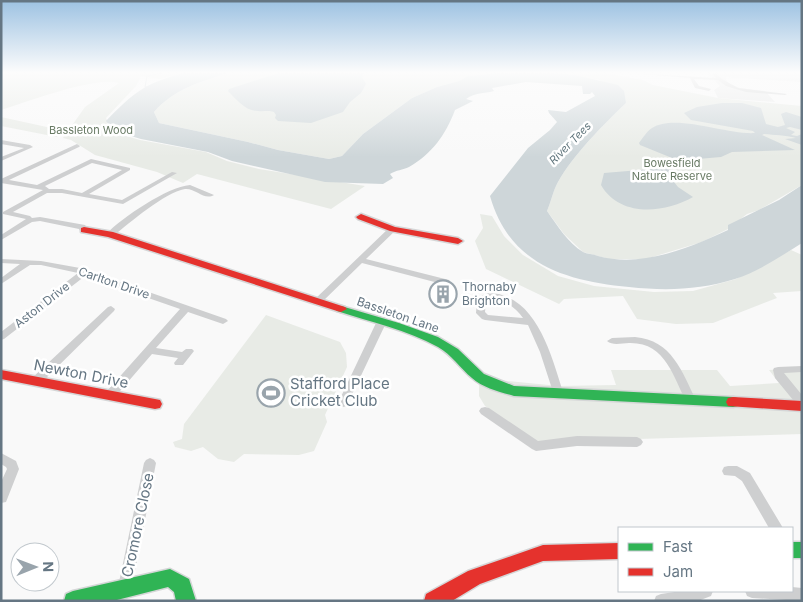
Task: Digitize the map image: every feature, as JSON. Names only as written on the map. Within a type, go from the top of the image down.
[{"type":"street","points":[[1,159],[30,147],[2,140]]},
{"type":"street","points":[[2,181],[77,146]]},
{"type":"street","points":[[38,187],[91,161],[128,169],[82,195]]},
{"type":"street","points":[[4,213],[46,191],[62,191],[123,202],[174,173]]},
{"type":"street","points":[[2,181],[45,188],[46,191]]},
{"type":"street","points":[[110,234],[140,212],[181,187],[193,187],[199,196],[211,195]]},
{"type":"street","name":"Bassleton Lane","points":[[4,213],[28,217],[30,220],[40,219],[110,234],[381,323],[444,345],[460,356],[476,375],[492,384],[514,391],[559,395],[802,405]]},
{"type":"street","points":[[361,217],[393,229],[458,242]]},
{"type":"street","points":[[1,238],[30,220]]},
{"type":"street","points":[[317,302],[393,229]]},
{"type":"street","points":[[360,260],[446,282]]},
{"type":"street","name":"Carlton Drive","points":[[1,261],[57,266],[83,273],[223,321]]},
{"type":"street","points":[[1,282],[28,263]]},
{"type":"street","name":"Aston Drive","points":[[1,337],[83,273]]},
{"type":"street","points":[[530,322],[485,317],[480,313],[482,299],[485,296],[493,296],[509,299],[516,303],[530,322],[542,343],[559,395]]},
{"type":"street","points":[[36,381],[111,309]]},
{"type":"street","points":[[110,395],[185,309]]},
{"type":"street","points":[[343,403],[381,323]]},
{"type":"street","points":[[612,341],[644,341],[656,345],[664,351],[692,400]]},
{"type":"street","points":[[149,350],[184,357]]},
{"type":"street","points":[[802,368],[778,370],[779,375],[802,405]]},
{"type":"street","name":"Newton Drive","points":[[1,374],[155,404]]},
{"type":"street","points":[[485,411],[536,446],[577,441],[636,442]]},
{"type":"street","points":[[1,458],[12,464],[13,469],[1,498]]},
{"type":"street","name":"Cromore Close","points":[[125,588],[150,464]]},
{"type":"street","points":[[728,471],[737,471],[746,477],[775,527]]},
{"type":"street","points":[[433,601],[475,577],[543,553],[618,551]]},
{"type":"street","points":[[73,601],[170,578],[180,581],[185,589],[186,601]]},
{"type":"street","points":[[661,601],[682,598],[703,592]]},
{"type":"street","points":[[764,592],[802,595]]},
{"type":"green space","name":"Bassleton Wood","points":[[1,101],[28,101],[1,110]]},
{"type":"green space","name":"Bassleton Wood","points":[[93,101],[122,101],[106,118],[112,132],[140,140],[206,152],[227,161],[259,169],[365,186],[331,209],[197,174],[183,183],[157,172],[95,155],[71,140],[63,138],[85,107]]},
{"type":"green space","points":[[166,101],[408,101],[363,134],[342,156],[329,159],[278,150],[159,123],[154,112]]},
{"type":"green space","name":"Bowesfield Nature Reserve","points":[[624,101],[750,101],[802,106],[802,185],[759,210],[747,214],[728,229],[702,242],[646,259],[609,259],[583,252],[564,234],[547,211],[556,185],[572,161],[626,103]]},
{"type":"green space","name":"Bassleton Wood","points":[[1,117],[56,129],[60,133],[57,137],[1,126]]},
{"type":"green space","points":[[480,214],[492,216],[504,236],[523,255],[558,276],[594,286],[654,292],[693,291],[736,279],[791,250],[802,255],[802,291],[773,293],[777,298],[713,323],[676,324],[637,319],[623,296],[564,299],[559,304],[486,269],[475,241],[483,228]]},
{"type":"green space","name":"Stafford Place Cricket Club","points":[[266,315],[340,342],[346,353],[347,367],[325,415],[327,422],[314,451],[299,455],[244,454],[234,462],[218,459],[203,447],[191,451],[175,447],[173,442],[182,439],[184,424]]},
{"type":"green space","points":[[802,368],[802,434],[537,442],[485,406],[479,396],[479,382],[498,380],[559,386],[616,385],[611,370],[717,370],[730,386],[779,383],[769,370]]},
{"type":"water","points":[[127,101],[166,101],[154,112],[159,123],[278,150],[329,159],[342,156],[363,134],[408,101],[473,101],[455,110],[443,135],[425,156],[409,167],[390,174],[393,178],[383,184],[325,182],[232,161],[208,152],[141,139],[114,131],[106,121]]},
{"type":"water","points":[[238,101],[351,101],[343,112],[311,123],[278,121],[275,118],[274,112],[253,110]]},
{"type":"water","name":"River Tees","points":[[586,101],[626,101],[626,103],[572,161],[556,185],[547,211],[572,244],[583,252],[615,259],[631,260],[665,254],[728,230],[728,225],[779,200],[802,185],[802,243],[769,263],[735,279],[722,283],[682,289],[656,289],[605,284],[562,274],[543,265],[525,253],[511,238],[499,219],[490,196],[528,148],[557,122],[548,110],[566,112]]},
{"type":"water","points":[[722,103],[742,103],[761,108],[766,124],[778,127],[785,125],[781,114],[786,112],[802,117],[802,130],[786,128],[795,132],[791,135],[797,136],[802,134],[802,145],[785,139],[796,138],[764,134],[762,135],[795,150],[732,152],[721,157],[686,160],[670,170],[675,177],[674,182],[678,187],[693,197],[669,207],[657,209],[631,208],[609,196],[601,185],[604,173],[664,168],[677,160],[640,145],[639,143],[646,133],[652,128],[662,124],[674,123],[755,133],[753,131],[691,120],[684,113],[697,107]]},
{"type":"traffic: fast","points":[[341,309],[408,330],[444,345],[483,380],[514,391],[733,402]]},
{"type":"traffic: fast","points":[[793,550],[802,550]]},
{"type":"traffic: fast","points":[[73,601],[170,578],[182,586],[186,601]]},
{"type":"traffic: jam","points":[[361,217],[393,229],[458,241]]},
{"type":"traffic: jam","points":[[84,230],[110,234],[341,309]]},
{"type":"traffic: jam","points":[[1,374],[155,404]]},
{"type":"traffic: jam","points":[[733,402],[802,406]]},
{"type":"traffic: jam","points":[[433,601],[475,577],[543,553],[618,551]]},
{"type":"place","name":"Thornaby Brighton","points":[[443,294]]},
{"type":"place","name":"Stafford Place Cricket Club","points":[[271,393]]}]
